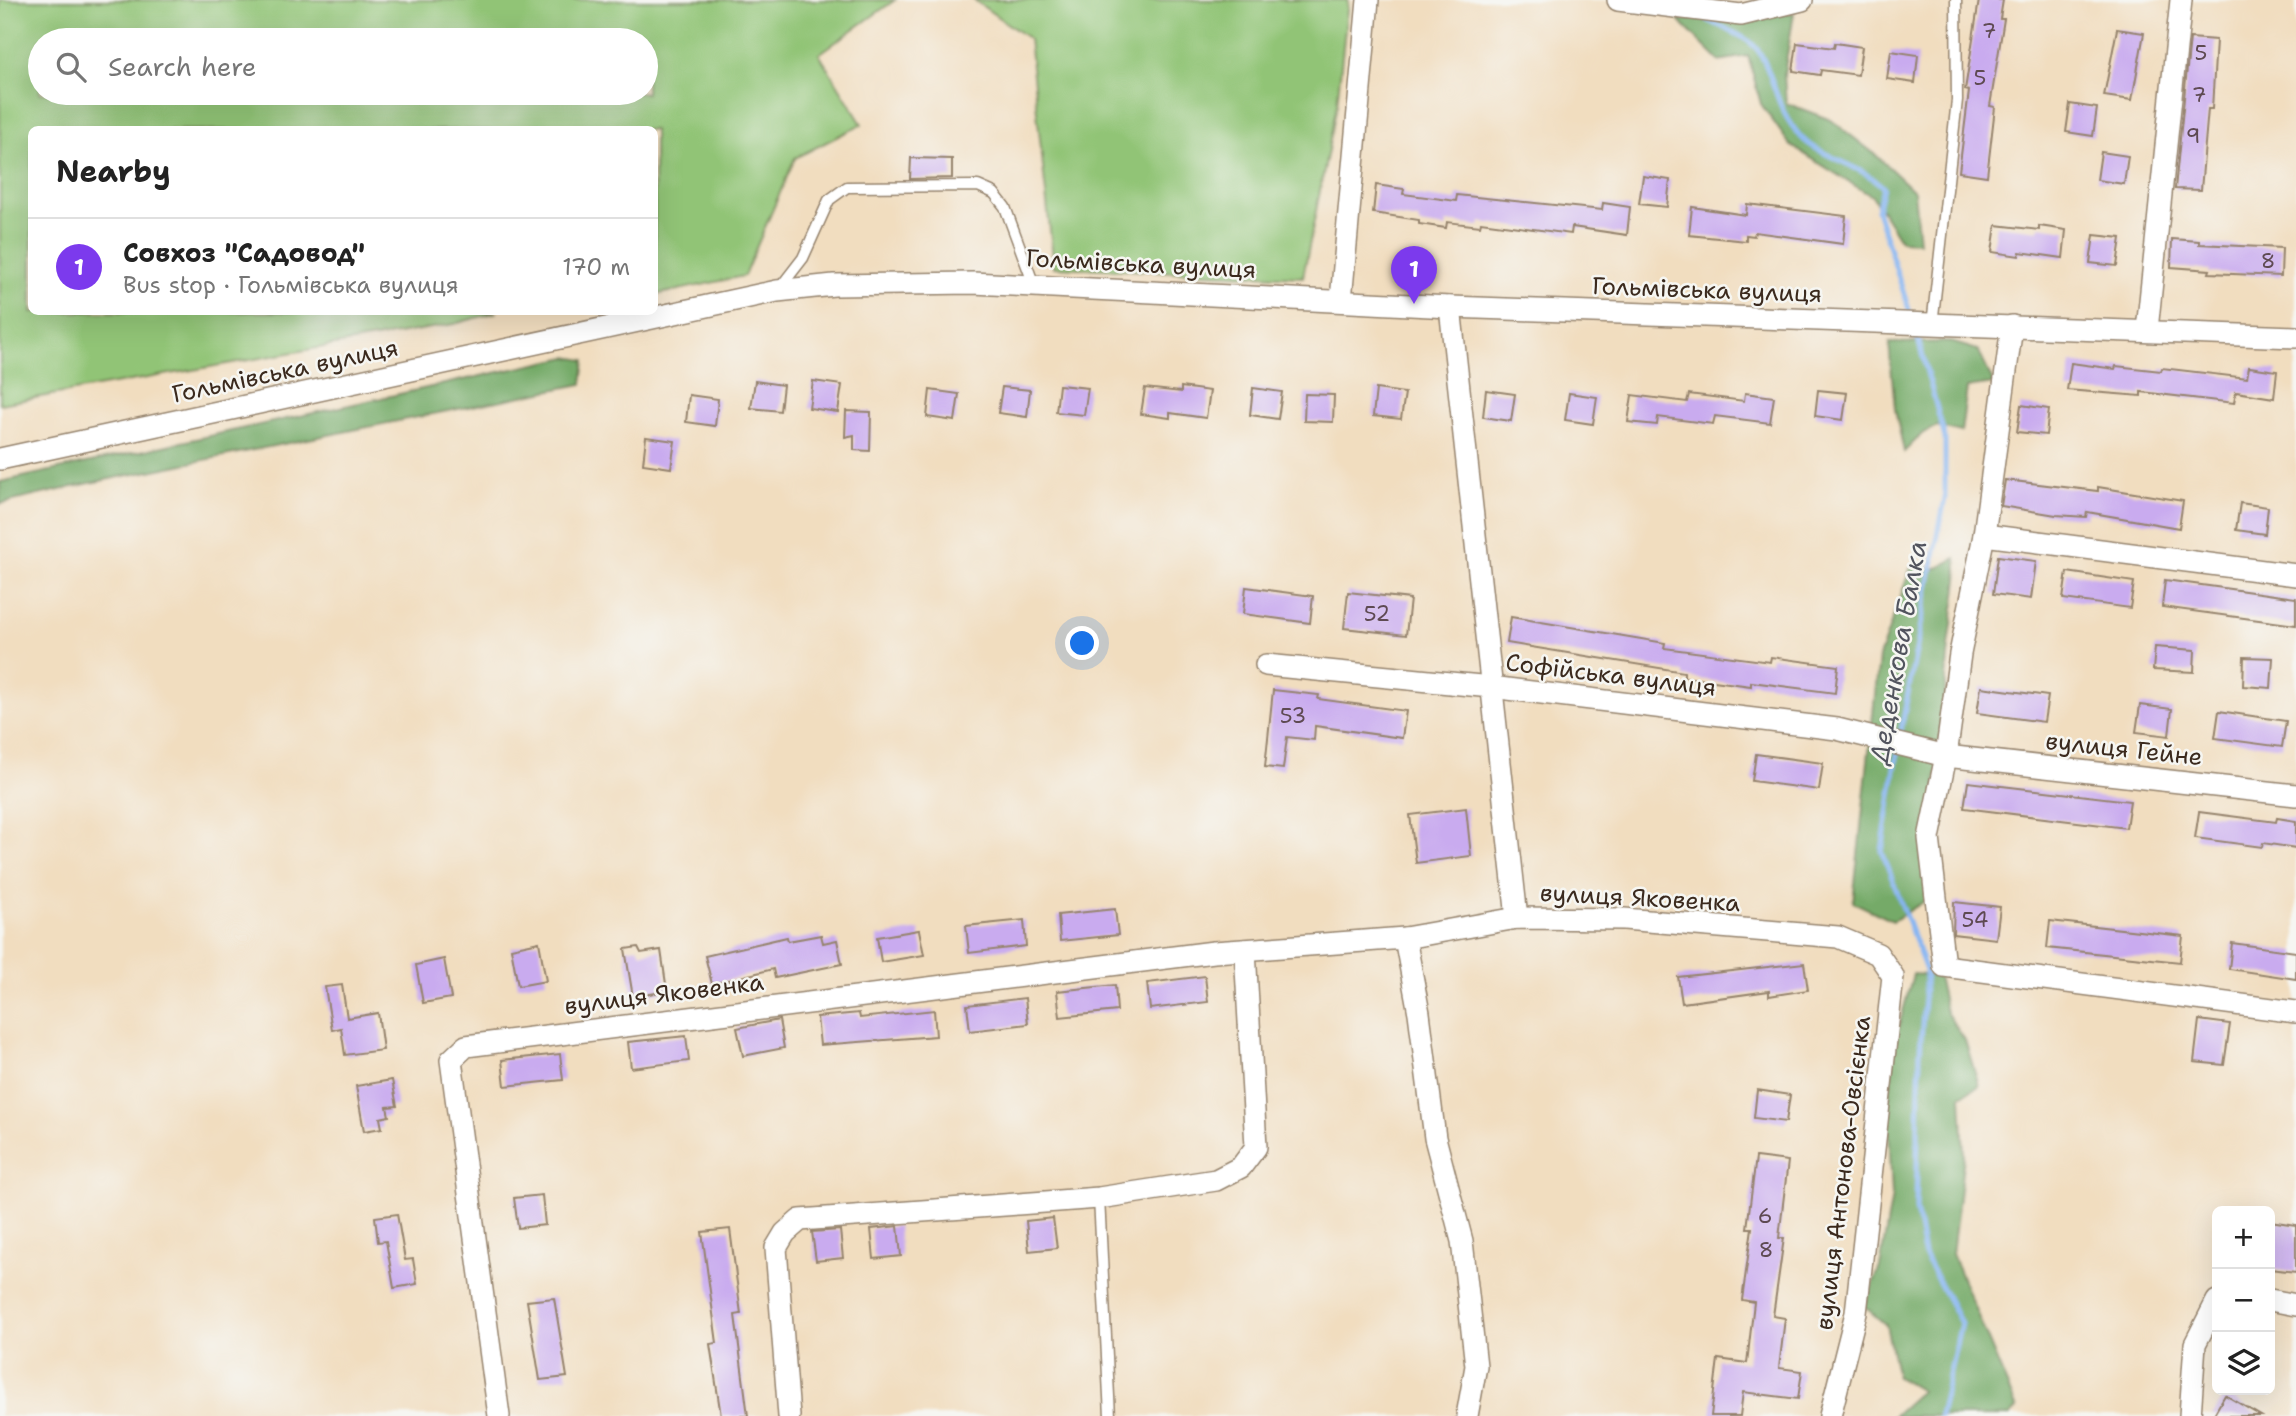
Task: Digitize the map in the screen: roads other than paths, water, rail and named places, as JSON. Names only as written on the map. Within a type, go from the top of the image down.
[{"type":"street","points":[[1341,300],[1368,0]]},
{"type":"street","points":[[1618,0],[1741,15],[1801,0]]},
{"type":"street","points":[[2147,330],[2181,0]]},
{"type":"street","name":"Гольмівська вулиця","points":[[0,459],[777,291],[898,283],[1034,285],[1450,307],[2296,337]]},
{"type":"street","points":[[1450,307],[1517,918]]},
{"type":"street","points":[[2012,326],[1984,535],[1960,654],[1946,756],[1929,838],[1944,966],[2296,1012]]},
{"type":"street","points":[[1984,535],[2296,575]]},
{"type":"street","name":"Софійська вулиця","points":[[1266,665],[1491,687],[1837,729],[1946,756]]},
{"type":"street","name":"вулиця Гейне","points":[[1946,756],[2296,795]]},
{"type":"street","name":"вулиця Яковенка","points":[[499,1416],[451,1060],[466,1046],[1245,950],[1405,939],[1517,918],[1624,919],[1838,937],[1878,954],[1893,976]]},
{"type":"street","points":[[1405,939],[1419,1013],[1436,1138],[1462,1241],[1476,1366],[1467,1416]]},
{"type":"street","points":[[789,1416],[776,1248],[785,1233],[800,1220],[1099,1198],[1216,1180],[1241,1167],[1256,1147],[1245,950]]},
{"type":"street","name":"вулиця Антонова-Овсієнка","points":[[1830,1416],[1856,1313],[1893,976]]},
{"type":"street","points":[[2275,1301],[2296,1304]]},
{"type":"street","points":[[2190,1416],[2195,1344],[2212,1311]]},
{"type":"lane","points":[[1932,325],[1957,100],[1956,0]]},
{"type":"lane","points":[[777,291],[803,258],[829,200],[847,187],[978,186],[994,193],[1006,207],[1034,285]]},
{"type":"lane","points":[[1099,1198],[1110,1416]]},
{"type":"waterway","name":"Деденкова Балка","points":[[1708,20],[1745,39],[1757,49],[1786,116],[1801,137],[1817,149],[1863,172],[1883,187],[1877,210],[1912,319]]},
{"type":"waterway","name":"Деденкова Балка","points":[[1899,741],[1945,498],[1945,438],[1915,328]]},
{"type":"waterway","name":"Деденкова Балка","points":[[1898,750],[1882,851],[1926,971],[1920,1053],[1916,1208],[1924,1255],[1961,1323],[1940,1416]]},
{"type":"place","name":"Совхоз \"Садовод\"","points":[[1414,304]]}]
